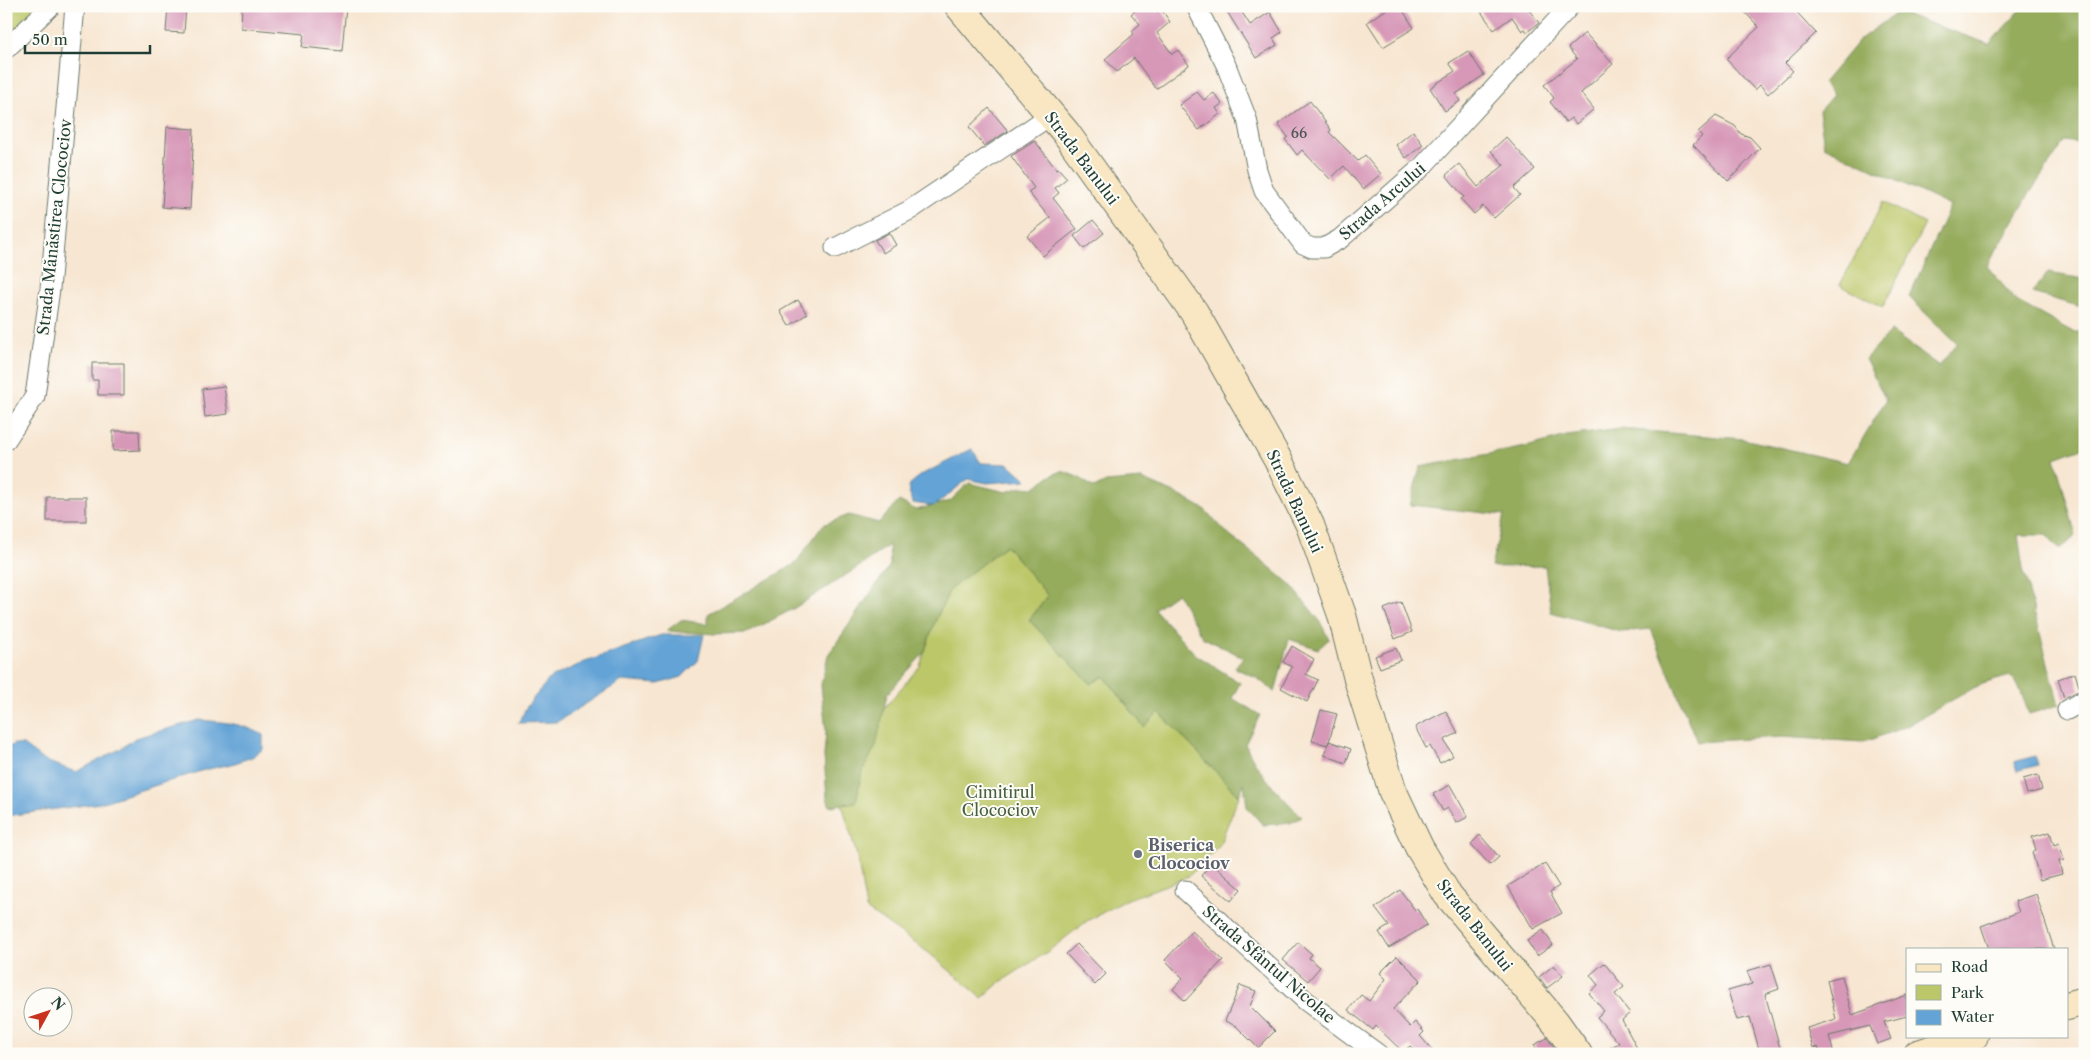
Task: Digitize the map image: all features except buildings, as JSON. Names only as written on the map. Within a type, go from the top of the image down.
[{"type":"street","points":[[6,49],[51,6]]},
{"type":"street","name":"Strada Mănăstirea Clocociov","points":[[6,440],[35,396],[50,289],[75,6]]},
{"type":"street","name":"Strada Banului","points":[[959,6],[1066,133],[1194,312],[1278,460],[1310,525],[1342,616],[1358,679],[1393,792],[1419,847],[1447,894],[1556,1023],[1578,1054]]},
{"type":"street","name":"Strada Arcului","points":[[1196,6],[1226,64],[1247,118],[1257,170],[1264,191],[1303,244],[1312,248],[1324,248],[1340,239],[1421,168],[1570,6]]},
{"type":"street","points":[[836,248],[910,210],[1051,115]]},
{"type":"street","points":[[2067,710],[2085,700]]},
{"type":"street","name":"Strada Sfântul Nicolae","points":[[1185,890],[1306,1001],[1378,1054]]},
{"type":"street","points":[[2068,1006],[2085,1001]]},
{"type":"street","points":[[1922,1053],[1968,1038]]},
{"type":"green space","points":[[6,6],[59,6],[6,55]]},
{"type":"green space","points":[[2024,6],[2085,6],[2085,144],[2065,141],[2030,193],[1987,266],[2016,301],[2073,332],[2085,332],[2085,447],[2055,458],[2076,536],[2059,549],[2046,535],[2018,535],[2023,569],[2059,705],[2029,714],[2019,687],[2010,676],[1979,685],[1905,727],[1864,742],[1781,737],[1697,742],[1651,629],[1621,632],[1551,612],[1545,566],[1491,567],[1504,515],[1410,505],[1420,467],[1526,447],[1567,436],[1621,429],[1743,439],[1848,463],[1886,400],[1865,359],[1891,331],[1939,366],[1957,344],[1909,297],[1950,206],[1824,146],[1819,111],[1833,95],[1823,83],[1859,40],[1898,12],[1989,44]]},
{"type":"green space","points":[[1883,202],[1925,224],[1883,307],[1840,285]]},
{"type":"green space","points":[[2048,273],[2085,279],[2085,308],[2032,293]]},
{"type":"green space","points":[[1062,471],[1080,478],[1094,488],[1106,482],[1142,479],[1177,494],[1204,509],[1230,536],[1291,585],[1319,620],[1329,639],[1318,649],[1289,639],[1275,692],[1257,678],[1235,668],[1243,657],[1202,637],[1177,593],[1154,609],[1195,654],[1240,683],[1232,698],[1260,715],[1245,744],[1250,755],[1278,792],[1302,817],[1290,823],[1263,825],[1247,807],[1244,783],[1239,796],[1159,712],[1144,727],[1104,676],[1091,684],[1029,620],[1048,596],[1006,545],[950,589],[934,624],[924,653],[887,694],[876,746],[862,772],[856,802],[830,806],[827,798],[824,756],[826,732],[821,685],[828,655],[890,565],[889,545],[793,609],[747,633],[715,634],[666,631],[681,620],[708,624],[708,614],[795,564],[823,525],[849,515],[879,523],[899,501],[916,510],[950,501],[969,483],[1006,492],[1022,487],[1034,488],[1048,477]]},
{"type":"green space","name":"Cimitirul Clocociov","points":[[1006,545],[1048,596],[1029,620],[1091,684],[1104,676],[1144,727],[1159,712],[1239,796],[1219,846],[1188,877],[1128,899],[1087,921],[1047,952],[999,983],[982,998],[929,953],[866,909],[857,856],[836,783],[879,714],[920,666],[934,624],[950,589]]},
{"type":"water","points":[[972,449],[981,463],[1009,464],[1027,480],[987,483],[968,479],[934,506],[912,503],[908,486],[921,475]]},
{"type":"water","points":[[661,635],[704,635],[698,661],[682,677],[658,684],[622,681],[557,722],[518,723],[528,705],[550,678],[585,662]]},
{"type":"water","points":[[199,720],[232,724],[255,731],[263,735],[263,749],[252,757],[232,764],[204,770],[100,803],[6,816],[6,749],[14,744],[23,745],[43,760],[76,772],[120,749],[135,738]]},
{"type":"water","points":[[2035,756],[2038,765],[2017,771],[2014,762]]},
{"type":"place","name":"Biserica Clocociov","points":[[1138,854]]}]
